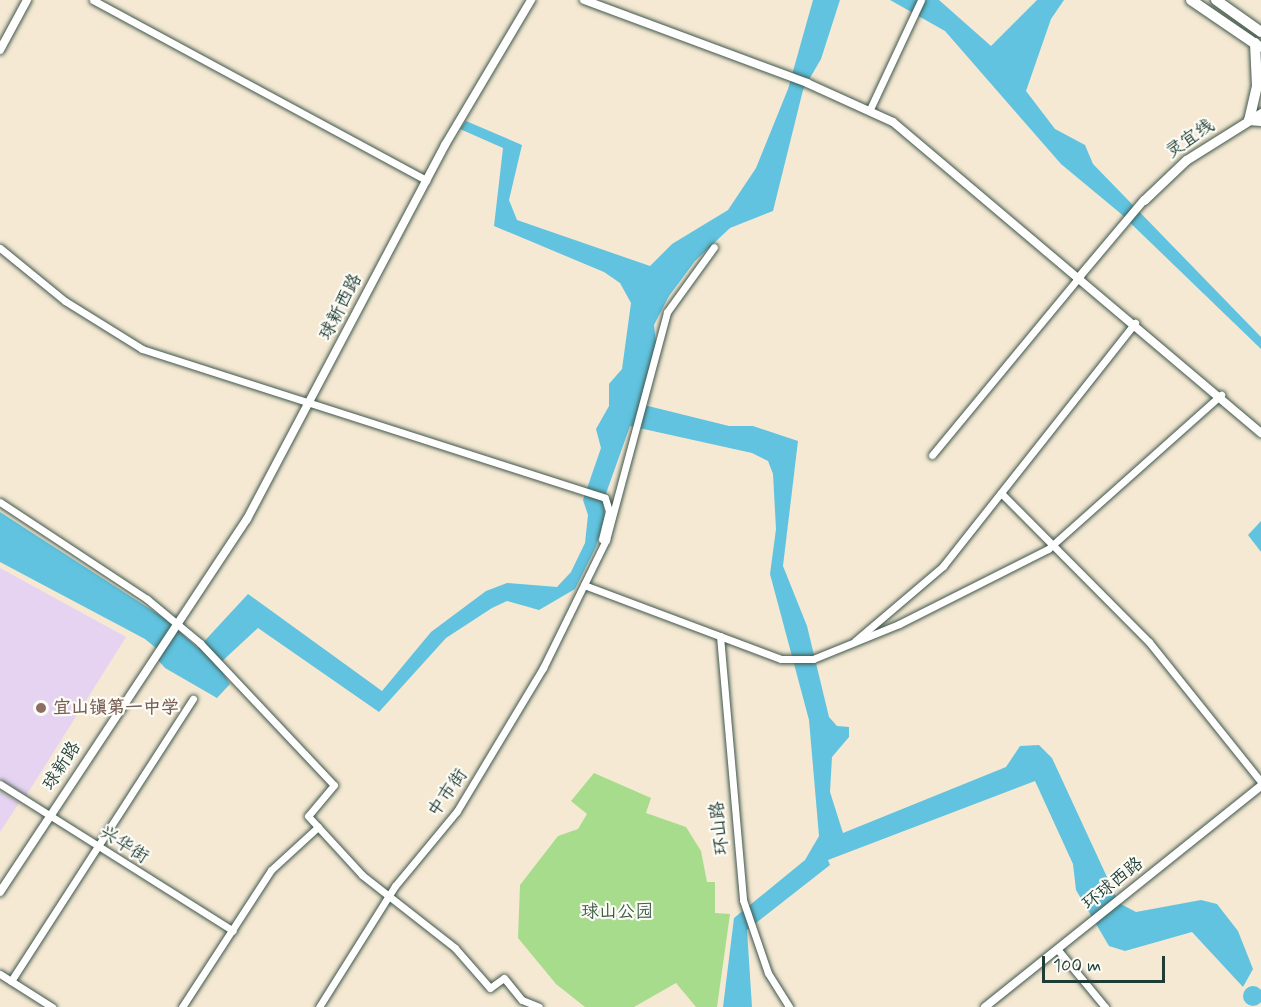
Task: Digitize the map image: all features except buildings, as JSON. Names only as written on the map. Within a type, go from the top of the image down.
[{"type":"main road","points":[[1191,0],[1258,46],[1257,86],[1249,120],[1261,121]]},
{"type":"main road","points":[[1216,0],[1261,32]]},
{"type":"main road","name":"灵宜线","points":[[1144,200],[1174,170],[1261,113]]},
{"type":"street","points":[[0,50],[27,0]]},
{"type":"street","points":[[93,0],[426,180]]},
{"type":"street","name":"球新西路","points":[[175,624],[248,519],[426,180],[504,37],[531,0]]},
{"type":"street","points":[[584,0],[807,83],[870,109],[918,139],[1221,395],[1261,433]]},
{"type":"street","points":[[870,109],[921,0]]},
{"type":"street","points":[[932,454],[1144,200]]},
{"type":"street","points":[[598,556],[645,406],[667,312],[714,247]]},
{"type":"street","points":[[0,248],[65,301],[127,342],[178,362],[312,399],[605,498],[609,511],[598,556]]},
{"type":"street","points":[[851,645],[888,609],[939,572],[1136,323]]},
{"type":"street","points":[[584,585],[793,661],[813,659],[851,645],[1054,545],[1221,395]]},
{"type":"street","points":[[1001,493],[1149,642],[1261,784]]},
{"type":"street","points":[[0,502],[200,643],[334,785],[309,809],[318,827],[388,897],[455,948],[490,988],[504,978],[522,1000],[539,1007]]},
{"type":"street","name":"中市街","points":[[319,1007],[388,897],[457,811],[498,748],[598,556]]},
{"type":"street","name":"球新路","points":[[0,892],[175,624]]},
{"type":"street","name":"环山路","points":[[720,636],[743,900],[768,973],[789,1007]]},
{"type":"street","points":[[11,981],[193,699]]},
{"type":"street","name":"兴华街","points":[[0,784],[233,931]]},
{"type":"street","name":"环球西路","points":[[986,1007],[1261,784]]},
{"type":"street","points":[[182,1007],[271,870],[318,827]]},
{"type":"street","points":[[1058,950],[1106,1007]]},
{"type":"street","points":[[0,974],[52,1007]]},
{"type":"shaded area","name":"宜山镇第一中学","points":[[0,568],[126,637],[26,796],[0,779]]},
{"type":"shaded area","points":[[0,791],[19,803],[0,832]]},
{"type":"green space","name":"球山公园","points":[[594,773],[651,798],[646,813],[686,827],[701,851],[707,882],[715,882],[715,913],[730,914],[717,1007],[696,1007],[676,983],[634,1007],[585,1007],[556,984],[518,938],[520,885],[558,836],[578,829],[587,814],[571,801]]},
{"type":"water","points":[[813,0],[840,0],[821,59],[803,90],[773,211],[730,228],[695,261],[669,296],[654,325],[656,343],[640,404],[729,426],[753,426],[798,441],[783,566],[807,626],[829,717],[837,726],[849,727],[849,737],[832,757],[830,792],[843,833],[1006,767],[1020,746],[1039,745],[1052,758],[1119,903],[1136,912],[1201,900],[1217,904],[1238,931],[1253,969],[1243,987],[1192,932],[1125,951],[1109,946],[1076,890],[1073,864],[1035,781],[828,860],[830,865],[747,930],[752,1007],[723,1007],[734,918],[805,860],[819,836],[809,720],[770,574],[776,529],[773,474],[768,461],[752,453],[630,426],[603,502],[605,516],[596,547],[575,589],[539,610],[507,601],[492,608],[446,638],[379,712],[258,628],[218,665],[230,684],[217,698],[165,668],[158,660],[162,653],[145,639],[0,562],[0,512],[164,618],[198,648],[248,594],[382,691],[431,632],[486,591],[507,583],[557,587],[571,572],[585,543],[588,515],[583,500],[601,448],[596,429],[609,406],[609,384],[622,369],[631,303],[620,283],[604,272],[494,226],[503,148],[460,129],[466,121],[522,145],[509,200],[517,220],[650,266],[672,244],[728,210],[756,168],[788,89]]},
{"type":"water","points":[[890,0],[939,0],[991,46],[1037,0],[1064,0],[1051,19],[1026,91],[1055,129],[1085,145],[1093,164],[1261,337],[1261,349],[1120,213],[1061,164],[945,31]]},
{"type":"water","points":[[1261,521],[1261,552],[1248,535]]},
{"type":"water","points":[[1253,986],[1260,989],[1263,996],[1260,1003],[1253,1006],[1246,1003],[1243,996],[1246,989]]},
{"type":"place","name":"宜山镇第一中学","points":[[41,708]]}]
